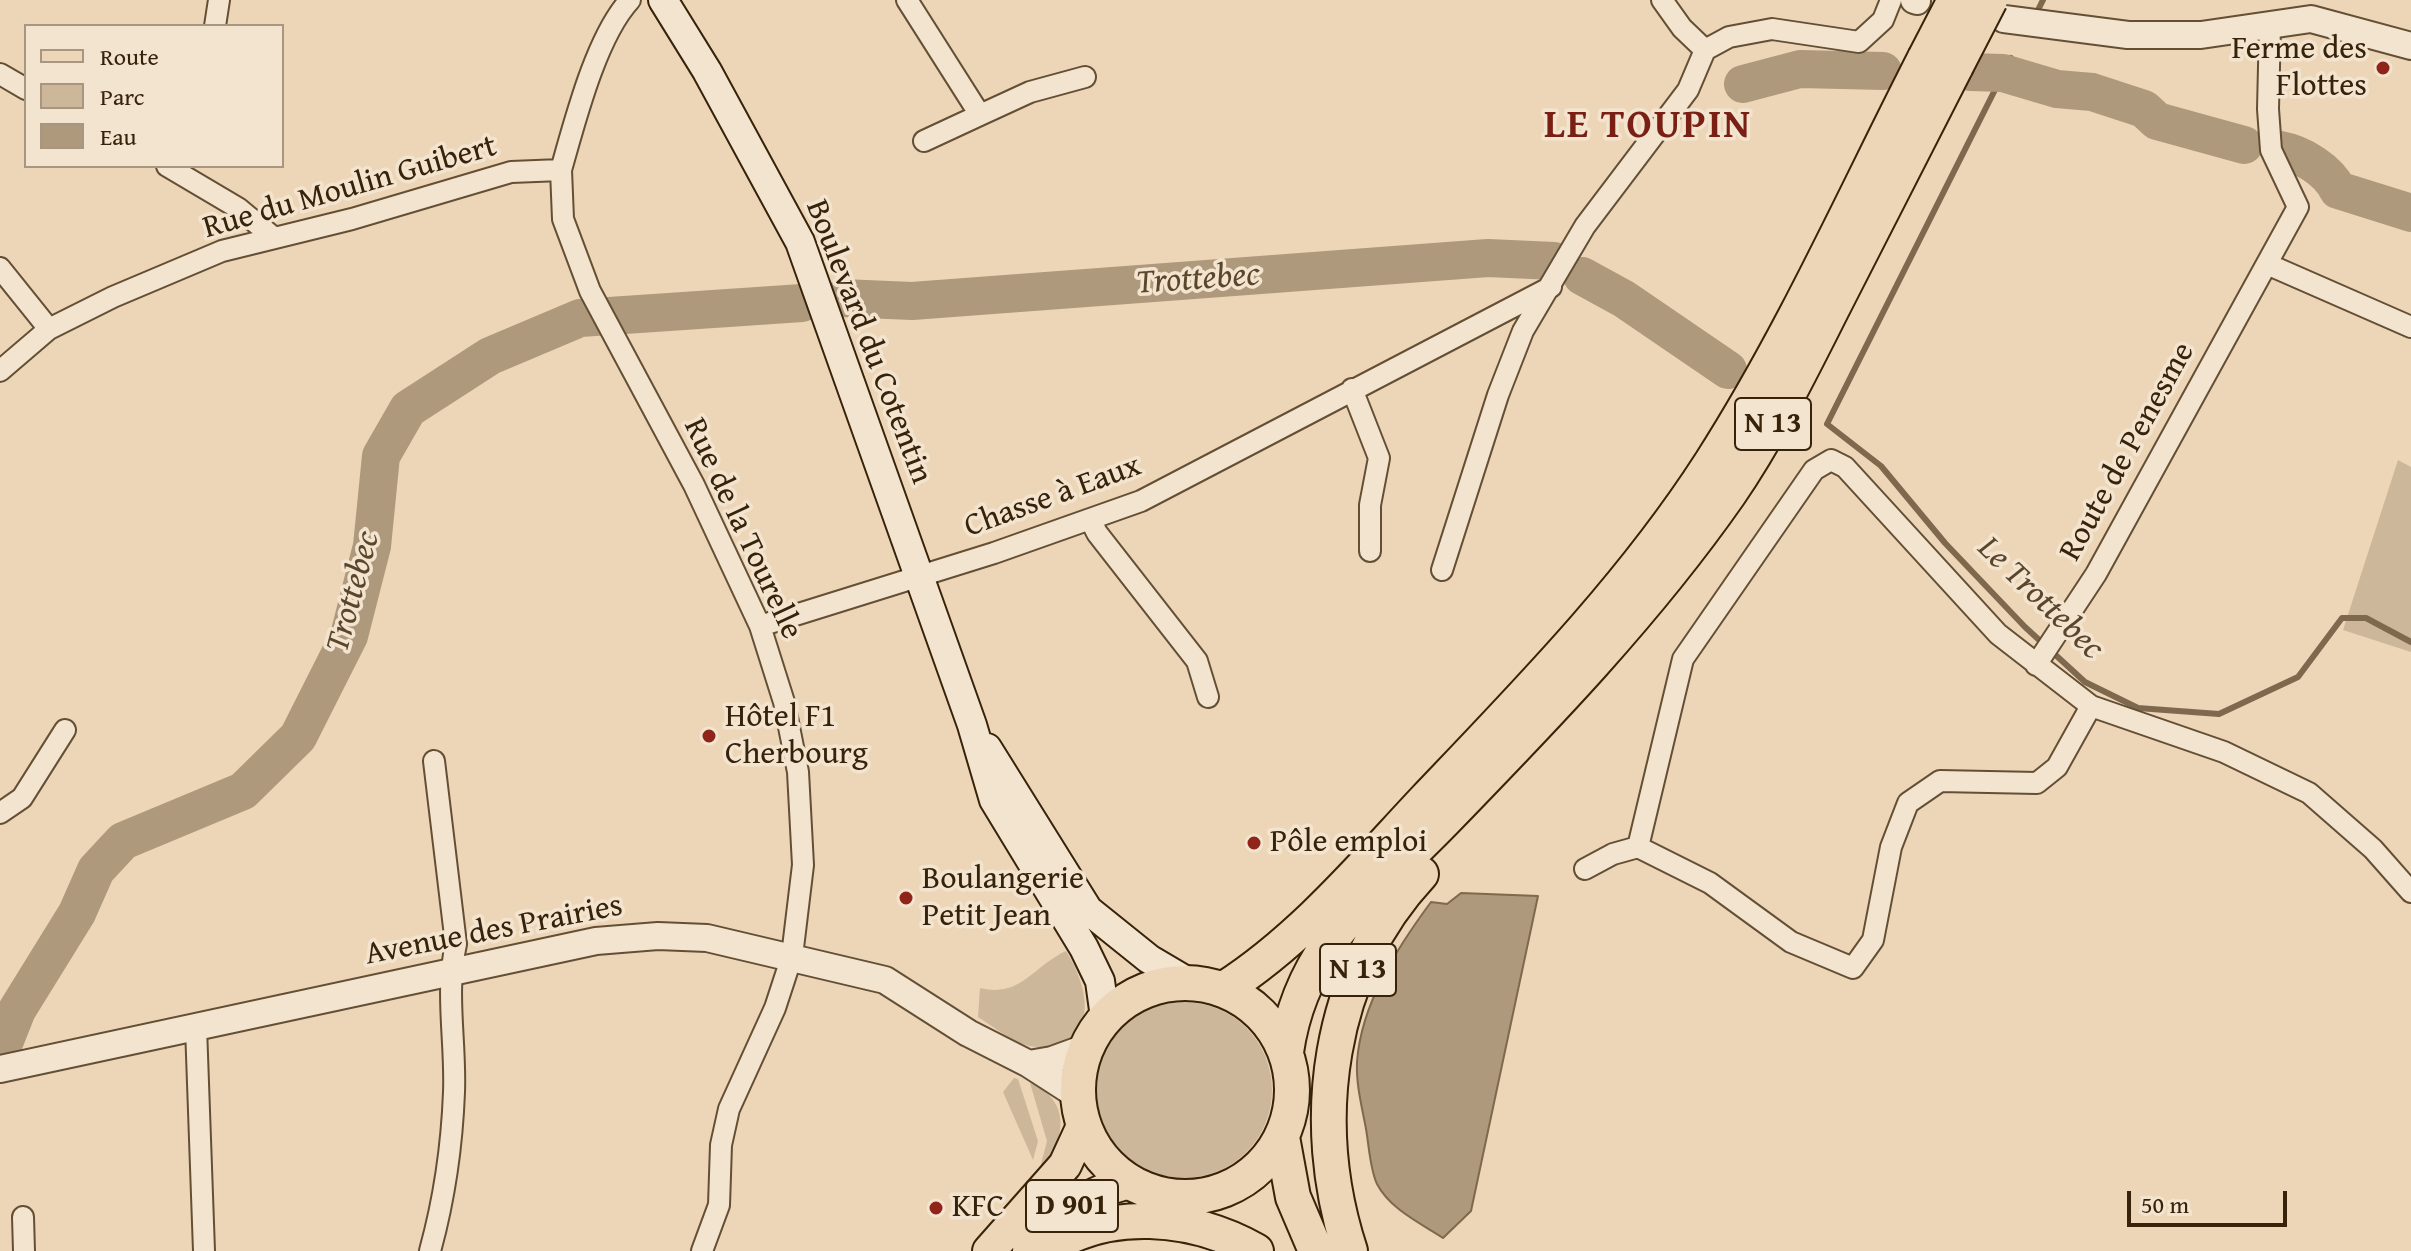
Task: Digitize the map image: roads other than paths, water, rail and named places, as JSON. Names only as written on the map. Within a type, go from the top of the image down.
[{"type":"highway","name":"N 13","points":[[1286,1052],[1290,1020],[1304,980],[1336,933],[1524,739],[1660,588],[1731,491],[1780,412],[1941,62],[1955,0]]},
{"type":"highway","name":"N 13","points":[[1224,989],[1278,949],[1347,882],[1466,757],[1639,562],[1709,466],[1752,397],[1941,62],[1997,10]]},
{"type":"highway","name":"N 13","points":[[1350,1251],[1333,1187],[1328,1114],[1338,1026],[1353,980],[1399,898],[1512,774],[1524,739]]},
{"type":"highway","points":[[1188,1198],[1216,1193],[1243,1181],[1265,1161],[1282,1137],[1291,1109],[1292,1080],[1286,1052],[1271,1025],[1250,1004],[1224,989],[1188,982],[1158,985],[1129,997],[1105,1017],[1085,1048],[1080,1111],[1102,1158],[1129,1182],[1157,1194],[1188,1198],[1225,1211],[1253,1226],[1282,1251]]},
{"type":"highway","points":[[1282,1137],[1293,1197],[1316,1251]]},
{"type":"highway","points":[[1044,1251],[1088,1230],[1144,1220],[1189,1223],[1232,1237],[1256,1251]]},
{"type":"main road","name":"Boulevard du Cotentin","points":[[663,0],[707,71],[800,242],[972,725],[994,800],[1084,948],[1100,981],[1105,1017]]},
{"type":"main road","name":"Boulevard du Cotentin","points":[[972,725],[1088,910],[1137,950],[1188,982]]},
{"type":"main road","name":"D 901","points":[[989,1251],[1065,1165],[1080,1111]]},
{"type":"main road","name":"D 901","points":[[1029,1251],[1070,1207],[1102,1190],[1129,1182]]},
{"type":"street","points":[[215,24],[219,0]]},
{"type":"street","points":[[561,170],[581,101],[618,13],[630,0]]},
{"type":"street","points":[[907,0],[980,115]]},
{"type":"street","points":[[1662,0],[1682,28],[1705,50]]},
{"type":"street","points":[[1442,570],[1498,395],[1523,331],[1585,226],[1688,90],[1705,50],[1729,37],[1772,29],[1859,42],[1883,20],[1891,0]]},
{"type":"street","points":[[1997,10],[2128,35],[2201,35],[2311,19],[2411,46]]},
{"type":"street","name":"Route de Penesme","points":[[2036,665],[2096,574],[2298,207],[2271,150],[2268,109],[2270,24]]},
{"type":"street","points":[[0,74],[24,88]]},
{"type":"street","points":[[924,141],[1030,92],[1085,77]]},
{"type":"street","points":[[170,168],[238,208],[273,237]]},
{"type":"street","name":"Rue du Moulin Guibert","points":[[0,371],[49,329],[172,271],[273,237],[352,219],[511,172],[561,170]]},
{"type":"street","name":"Rue de la Tourelle","points":[[561,170],[563,219],[590,291],[694,485],[760,626],[784,702],[798,772],[803,865],[792,956],[775,1008],[729,1109],[721,1145],[719,1205],[702,1251]]},
{"type":"street","points":[[2267,264],[2411,327]]},
{"type":"street","points":[[0,268],[49,329]]},
{"type":"street","name":"Chasse à Eaux","points":[[760,626],[1091,521],[1192,475],[1558,274]]},
{"type":"street","points":[[1352,389],[1379,458],[1370,505],[1370,551]]},
{"type":"street","points":[[1638,847],[1683,659],[1814,470],[1831,460],[1845,467],[1998,634],[2091,706],[2224,752],[2309,793],[2373,849],[2411,892]]},
{"type":"street","points":[[1091,521],[1097,533],[1197,661],[1208,697]]},
{"type":"street","points":[[1585,869],[1613,854],[1638,847],[1710,883],[1791,942],[1853,968],[1873,940],[1891,847],[1908,803],[1940,781],[2037,783],[2057,767],[2091,706]]},
{"type":"street","points":[[0,813],[22,798],[65,730]]},
{"type":"street","points":[[430,1251],[446,1174],[454,1092],[450,972],[456,944],[434,761]]},
{"type":"street","name":"Avenue des Prairies","points":[[7,1067],[596,941],[658,936],[707,938],[885,980],[978,1040],[1029,1064],[1080,1111]]},
{"type":"street","points":[[196,1027],[204,1251]]},
{"type":"street","points":[[1029,1064],[1052,1060],[1085,1048]]},
{"type":"street","points":[[23,1217],[24,1251]]},
{"type":"water","points":[[1461,893],[1538,896],[1471,1211],[1443,1238],[1398,1208],[1377,1184],[1357,1079],[1357,1062],[1365,1019],[1373,998],[1406,938],[1431,902],[1447,904]]},
{"type":"waterway","points":[[2039,8],[2043,0]]},
{"type":"waterway","name":"Le Trottebec","points":[[2011,58],[1827,424],[1881,466],[1945,543],[2025,627],[2085,682],[2138,708],[2219,714],[2298,677],[2342,618],[2366,618],[2411,642]]},
{"type":"waterway","points":[[1743,84],[1800,69],[1883,71]]},
{"type":"waterway","points":[[1970,72],[2003,73],[2057,89],[2092,92],[2144,109],[2157,121],[2244,145]]},
{"type":"waterway","points":[[2280,150],[2314,164],[2338,190],[2411,213]]},
{"type":"waterway","name":"Trottebec","points":[[842,298],[912,301],[1488,258],[1554,261]]},
{"type":"waterway","name":"Trottebec","points":[[1582,276],[1624,299],[1728,370]]},
{"type":"waterway","name":"Trottebec","points":[[0,1053],[17,1010],[77,913],[96,870],[123,841],[243,791],[298,737],[349,636],[372,546],[381,456],[408,409],[490,356],[580,318],[802,303]]},
{"type":"place","name":"Ferme des Flottes","points":[[2383,68]]},
{"type":"place","name":"Hôtel F1 Cherbourg","points":[[709,736]]},
{"type":"place","name":"Pôle emploi","points":[[1254,843]]},
{"type":"place","name":"Boulangerie Petit Jean","points":[[906,898]]},
{"type":"place","name":"KFC","points":[[936,1208]]},
{"type":"district","name":"LE TOUPIN","points":[[1648,127]]}]
